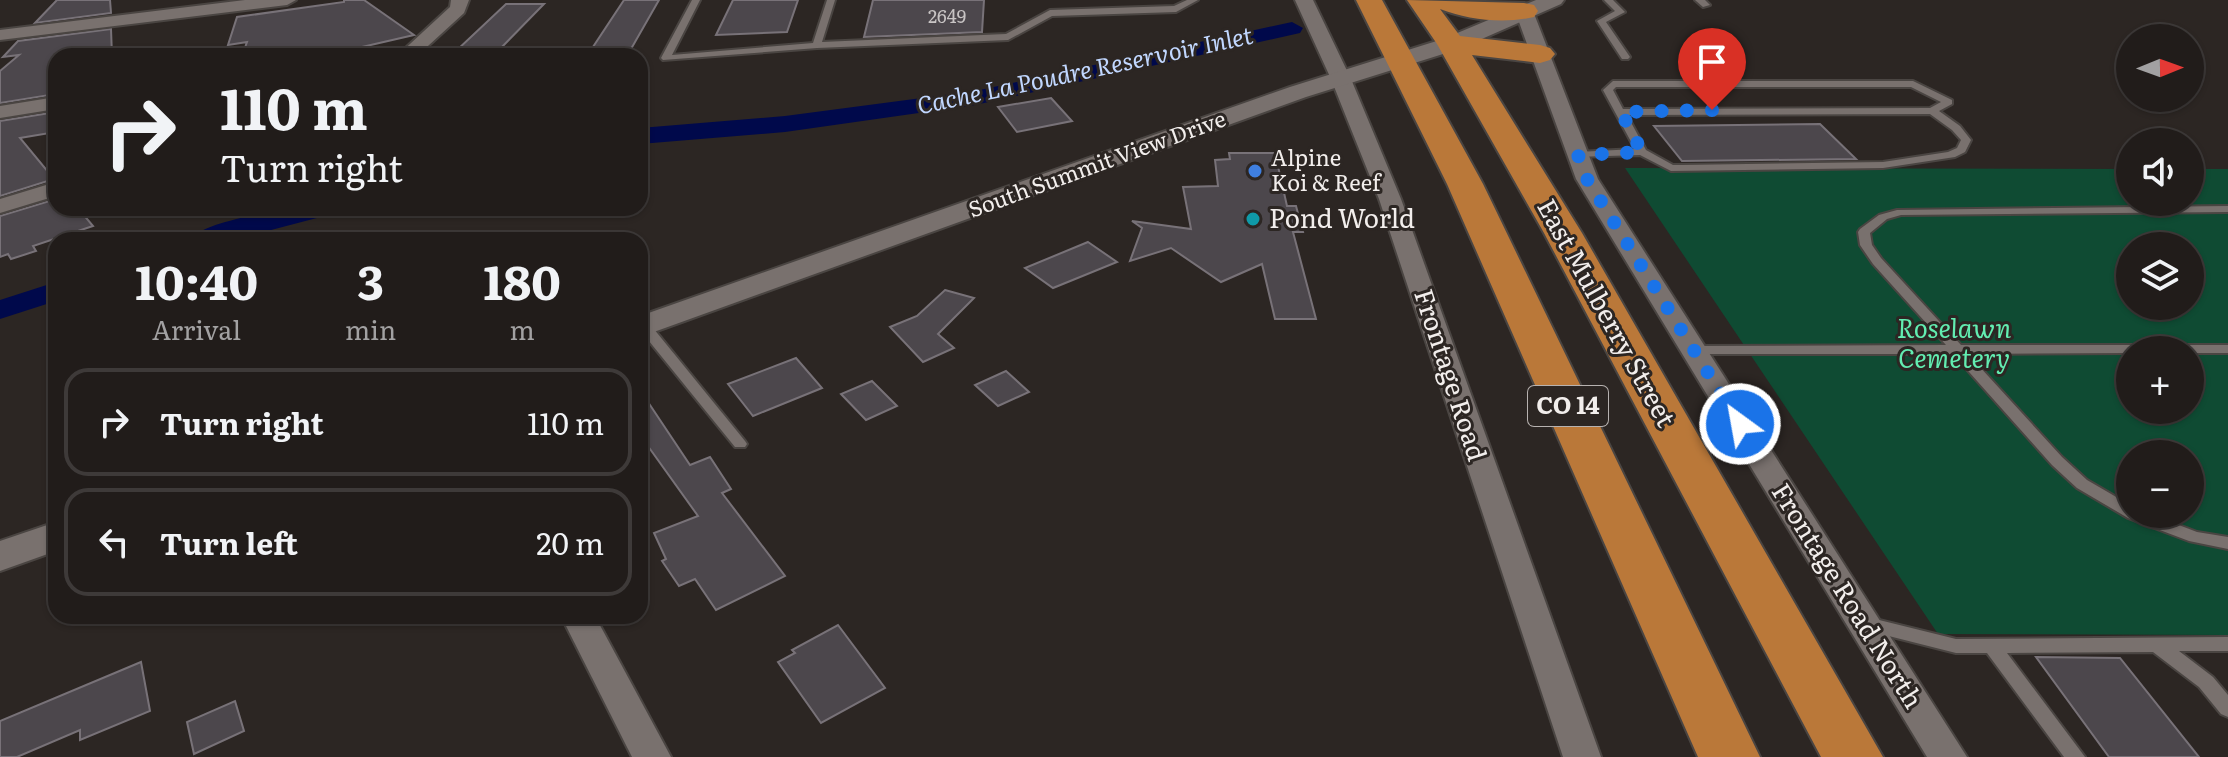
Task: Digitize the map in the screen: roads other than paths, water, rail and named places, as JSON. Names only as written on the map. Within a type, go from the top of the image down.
[{"type":"highway","name":"CO 14","points":[[1369,0],[1465,184],[1729,757]]},
{"type":"highway","name":"East Mulberry Street","points":[[1420,0],[1451,44],[1563,233],[1852,757]]},
{"type":"highway","points":[[1441,0],[1467,10],[1524,11]]},
{"type":"highway","points":[[1451,44],[1540,54]]},
{"type":"street","points":[[134,20],[146,0]]},
{"type":"street","points":[[0,35],[287,0]]},
{"type":"street","points":[[411,48],[458,9],[460,0]]},
{"type":"street","name":"Frontage Road","points":[[1304,0],[1341,79],[1390,199],[1582,757]]},
{"type":"street","name":"South Summit View Drive","points":[[648,324],[1341,79],[1451,44],[1554,0]]},
{"type":"street","name":"Frontage Road North","points":[[1524,11],[1587,179],[1948,757]]},
{"type":"street","points":[[0,112],[48,104]]},
{"type":"street","points":[[0,206],[48,191]]},
{"type":"street","points":[[0,556],[48,539]]},
{"type":"street","points":[[582,624],[652,757]]},
{"type":"lane","points":[[696,0],[666,58],[817,45],[1008,37],[1050,13],[1176,9],[1194,0]]},
{"type":"lane","points":[[817,45],[831,0]]},
{"type":"lane","points":[[1049,0],[1050,13]]},
{"type":"lane","points":[[1608,0],[1621,12],[1601,21],[1625,57]]},
{"type":"lane","points":[[1621,112],[1804,109],[1932,111],[1948,102],[1913,84],[1613,84],[1608,90],[1642,152]]},
{"type":"lane","points":[[1578,155],[1642,152],[1671,168],[1682,168],[1883,165],[1951,155],[1961,150],[1966,140],[1956,128],[1932,111]]},
{"type":"lane","points":[[2116,504],[2082,484],[1957,350],[1866,245],[1864,232],[1872,224],[1901,212],[1924,210],[2228,209]]},
{"type":"lane","points":[[648,333],[740,444]]},
{"type":"lane","points":[[1693,350],[2228,349]]},
{"type":"lane","points":[[2171,528],[2195,537],[2228,543]]},
{"type":"lane","points":[[1864,623],[1956,646],[2228,644]]},
{"type":"lane","points":[[2157,644],[2206,682],[2228,709]]},
{"type":"lane","points":[[1992,646],[2075,757]]},
{"type":"waterway","name":"Cache La Poudre Reservoir Inlet","points":[[648,135],[785,124],[975,98],[1292,28]]},
{"type":"waterway","name":"Cache La Poudre Reservoir Inlet","points":[[228,232],[289,216]]},
{"type":"waterway","name":"Cache La Poudre Reservoir Inlet","points":[[0,310],[48,294]]},
{"type":"place","name":"Alpine Koi & Reef","points":[[1255,171]]},
{"type":"place","name":"Pond World","points":[[1253,219]]},
{"type":"park label","name":"Roselawn Cemetery","points":[[1954,344]]}]
